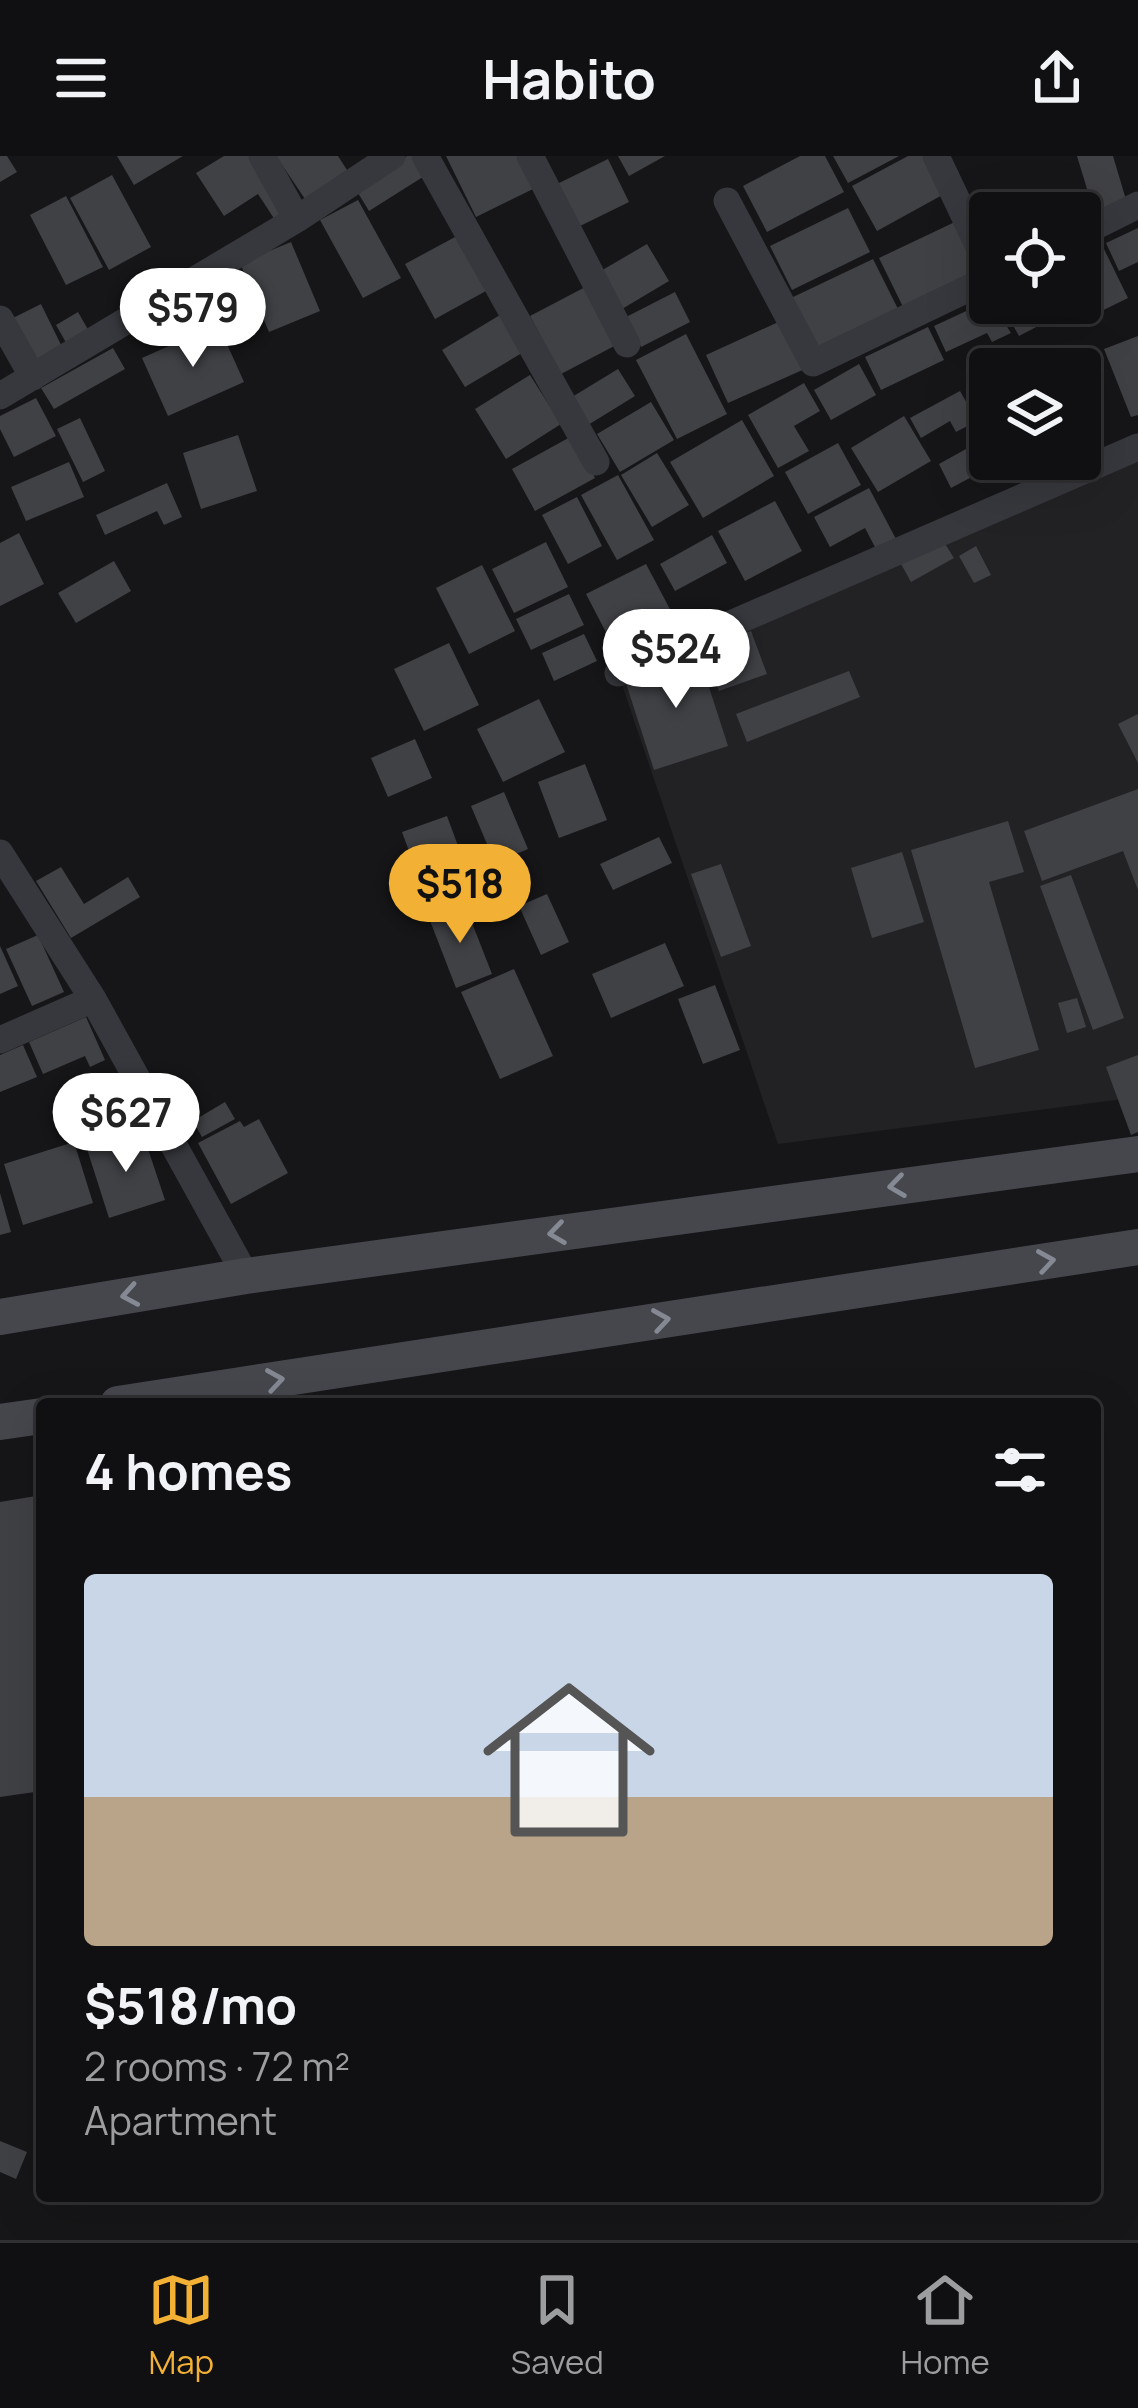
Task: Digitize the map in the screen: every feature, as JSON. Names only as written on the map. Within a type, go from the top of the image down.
[{"type":"street","points":[[262,156],[298,219]]},
{"type":"street","points":[[0,397],[298,219],[392,156]]},
{"type":"street","points":[[425,156],[596,462]]},
{"type":"street","points":[[530,156],[627,344]]},
{"type":"street","points":[[936,156],[969,228]]},
{"type":"street","points":[[727,201],[813,363],[969,284]]},
{"type":"street","points":[[1101,223],[1138,205]]},
{"type":"street","points":[[0,319],[33,377]]},
{"type":"street","points":[[617,673],[1138,447]]},
{"type":"street","points":[[0,853],[93,999],[246,1276]]},
{"type":"street","points":[[0,1040],[93,999]]},
{"type":"street","points":[[0,1317],[246,1276],[1138,1154]]},
{"type":"street","points":[[157,1398],[1138,1246]]},
{"type":"street","points":[[0,1422],[36,1417]]},
{"type":"shaded area","points":[[1138,447],[1138,1097],[778,1144],[618,673],[1062,480],[1101,480],[1101,463]]},
{"type":"building","points":[[0,156],[7,156],[17,172],[0,182]]},
{"type":"building","points":[[117,156],[183,156],[134,185]]},
{"type":"building","points":[[224,156],[253,156],[288,212],[275,220],[258,194],[224,216],[196,173]]},
{"type":"building","points":[[276,156],[338,156],[347,170],[305,199]]},
{"type":"building","points":[[414,156],[426,175],[369,211],[355,188]]},
{"type":"building","points":[[446,156],[518,156],[533,189],[476,217]]},
{"type":"building","points":[[618,156],[665,156],[629,176]]},
{"type":"building","points":[[800,156],[825,156],[844,192],[767,232],[743,186]]},
{"type":"building","points":[[833,156],[899,156],[848,183]]},
{"type":"building","points":[[908,156],[926,156],[946,193],[877,231],[852,186]]},
{"type":"building","points":[[1077,156],[1113,156],[1127,203],[1101,210],[1101,192],[1088,192]]},
{"type":"building","points":[[608,159],[629,202],[576,228],[555,185]]},
{"type":"building","points":[[112,175],[151,247],[109,270],[70,198]]},
{"type":"building","points":[[66,196],[103,267],[66,285],[30,215]]},
{"type":"building","points":[[358,200],[401,278],[363,298],[320,220]]},
{"type":"building","points":[[848,208],[870,252],[792,290],[770,246]]},
{"type":"building","points":[[957,221],[969,246],[969,285],[907,315],[879,258]]},
{"type":"building","points":[[1138,228],[1138,262],[1119,271],[1106,243]]},
{"type":"building","points":[[455,237],[486,291],[435,319],[405,264]]},
{"type":"building","points":[[291,242],[320,311],[269,332],[240,263]]},
{"type":"building","points":[[647,244],[669,281],[622,309],[599,272]]},
{"type":"building","points":[[1101,248],[1128,298],[1101,311]]},
{"type":"building","points":[[873,259],[902,317],[819,357],[791,298]]},
{"type":"building","points":[[591,284],[622,342],[561,374],[530,316]]},
{"type":"building","points":[[675,292],[690,322],[641,347],[626,317]]},
{"type":"building","points":[[41,304],[64,351],[32,367],[9,320]]},
{"type":"building","points":[[969,310],[969,324],[1005,324],[1011,333],[992,342],[987,333],[946,352],[934,326]]},
{"type":"building","points":[[78,312],[90,333],[68,346],[56,325]]},
{"type":"building","points":[[500,315],[522,353],[465,387],[442,350]]},
{"type":"building","points":[[785,319],[807,368],[728,403],[706,355]]},
{"type":"building","points":[[218,324],[244,382],[168,416],[142,358]]},
{"type":"building","points":[[1012,324],[1042,324],[1019,336]]},
{"type":"building","points":[[928,327],[944,360],[881,390],[865,357]]},
{"type":"building","points":[[686,334],[727,414],[677,439],[636,360]]},
{"type":"building","points":[[1138,336],[1138,415],[1131,417],[1104,349]]},
{"type":"building","points":[[113,348],[125,369],[54,409],[41,388]]},
{"type":"building","points":[[859,364],[876,395],[831,420],[814,390]]},
{"type":"building","points":[[618,369],[635,396],[588,425],[572,397]]},
{"type":"building","points":[[530,375],[561,424],[506,459],[475,409]]},
{"type":"building","points":[[804,383],[820,411],[794,426],[809,451],[778,468],[748,415]]},
{"type":"building","points":[[960,391],[969,407],[969,425],[956,432],[950,421],[921,438],[910,418]]},
{"type":"building","points":[[36,398],[56,436],[14,457],[0,429],[0,416]]},
{"type":"building","points":[[651,402],[674,440],[620,472],[597,434]]},
{"type":"building","points":[[904,416],[931,461],[878,492],[851,448]]},
{"type":"building","points":[[80,418],[105,471],[83,482],[57,429]]},
{"type":"building","points":[[742,420],[774,476],[703,518],[670,462]]},
{"type":"building","points":[[238,435],[257,491],[201,509],[183,453]]},
{"type":"building","points":[[572,436],[595,478],[535,511],[512,469]]},
{"type":"building","points":[[838,443],[861,485],[808,514],[785,472]]},
{"type":"building","points":[[969,447],[969,478],[951,488],[939,464]]},
{"type":"building","points":[[657,453],[689,505],[652,527],[621,475]]},
{"type":"building","points":[[69,462],[84,497],[26,521],[11,487]]},
{"type":"building","points":[[618,475],[654,540],[617,560],[581,495]]},
{"type":"building","points":[[167,483],[182,517],[164,525],[157,511],[105,535],[96,515]]},
{"type":"building","points":[[869,488],[896,539],[876,549],[865,528],[830,547],[814,517]]},
{"type":"building","points":[[577,497],[602,546],[568,564],[542,515]]},
{"type":"building","points":[[775,501],[802,551],[745,581],[718,531]]},
{"type":"building","points":[[19,533],[44,584],[0,606],[0,543]]},
{"type":"building","points":[[712,535],[727,563],[675,591],[660,564]]},
{"type":"building","points":[[942,539],[954,558],[911,582],[900,562]]},
{"type":"building","points":[[546,542],[568,587],[514,613],[492,569]]},
{"type":"building","points":[[976,546],[991,575],[974,583],[959,556]]},
{"type":"building","points":[[114,561],[131,591],[76,623],[58,593]]},
{"type":"building","points":[[646,564],[671,611],[611,642],[586,594]]},
{"type":"building","points":[[482,565],[515,631],[469,654],[436,588]]},
{"type":"building","points":[[569,594],[584,625],[531,650],[516,619]]},
{"type":"building","points":[[751,631],[767,674],[719,691],[703,649]]},
{"type":"building","points":[[584,634],[597,661],[554,681],[542,653]]},
{"type":"building","points":[[449,643],[479,705],[424,731],[394,669]]},
{"type":"building","points":[[698,653],[728,746],[654,770],[624,677]]},
{"type":"building","points":[[849,671],[860,697],[747,742],[736,714]]},
{"type":"building","points":[[539,699],[565,752],[503,782],[477,729]]},
{"type":"building","points":[[1138,714],[1138,763],[1118,724]]},
{"type":"building","points":[[415,739],[432,778],[388,797],[371,758]]},
{"type":"building","points":[[585,764],[607,820],[559,838],[538,782]]},
{"type":"building","points":[[1138,789],[1138,890],[1123,851],[1042,881],[1024,831]]},
{"type":"building","points":[[504,792],[528,849],[495,863],[471,806]]},
{"type":"building","points":[[447,816],[468,873],[423,889],[402,832]]},
{"type":"building","points":[[1008,821],[1024,872],[989,882],[1039,1050],[975,1068],[911,850]]},
{"type":"building","points":[[659,837],[672,863],[613,890],[600,864]]},
{"type":"building","points":[[902,852],[924,922],[872,938],[851,868]]},
{"type":"building","points":[[721,864],[751,946],[721,957],[691,874]]},
{"type":"building","points":[[61,867],[84,904],[128,877],[140,897],[71,938],[36,881]]},
{"type":"building","points":[[1071,875],[1124,1018],[1093,1030],[1040,886]]},
{"type":"building","points":[[547,894],[569,942],[541,955],[519,906]]},
{"type":"building","points":[[465,905],[492,974],[456,988],[429,918]]},
{"type":"building","points":[[38,935],[64,992],[32,1006],[6,949]]},
{"type":"building","points":[[665,943],[684,986],[611,1018],[592,974]]},
{"type":"building","points":[[0,946],[18,986],[0,994]]},
{"type":"building","points":[[514,969],[553,1056],[500,1079],[461,992]]},
{"type":"building","points":[[715,985],[740,1050],[703,1064],[678,999]]},
{"type":"building","points":[[1077,998],[1086,1027],[1067,1033],[1058,1003]]},
{"type":"building","points":[[86,1017],[105,1060],[90,1067],[85,1056],[43,1074],[29,1042]]},
{"type":"building","points":[[23,1045],[37,1077],[0,1092],[0,1055]]},
{"type":"building","points":[[1138,1055],[1138,1132],[1131,1135],[1106,1067]]},
{"type":"building","points":[[225,1102],[235,1119],[202,1137],[193,1121]]},
{"type":"building","points":[[259,1119],[288,1173],[231,1204],[198,1143],[240,1121],[244,1127]]},
{"type":"building","points":[[142,1131],[165,1200],[109,1218],[87,1149]]},
{"type":"building","points":[[74,1142],[93,1203],[23,1225],[4,1164]]},
{"type":"building","points":[[0,1193],[11,1232],[0,1235]]},
{"type":"building","points":[[36,1496],[36,1792],[0,1797],[0,1502]]},
{"type":"building","points":[[0,2141],[27,2152],[16,2179],[0,2172]]}]
